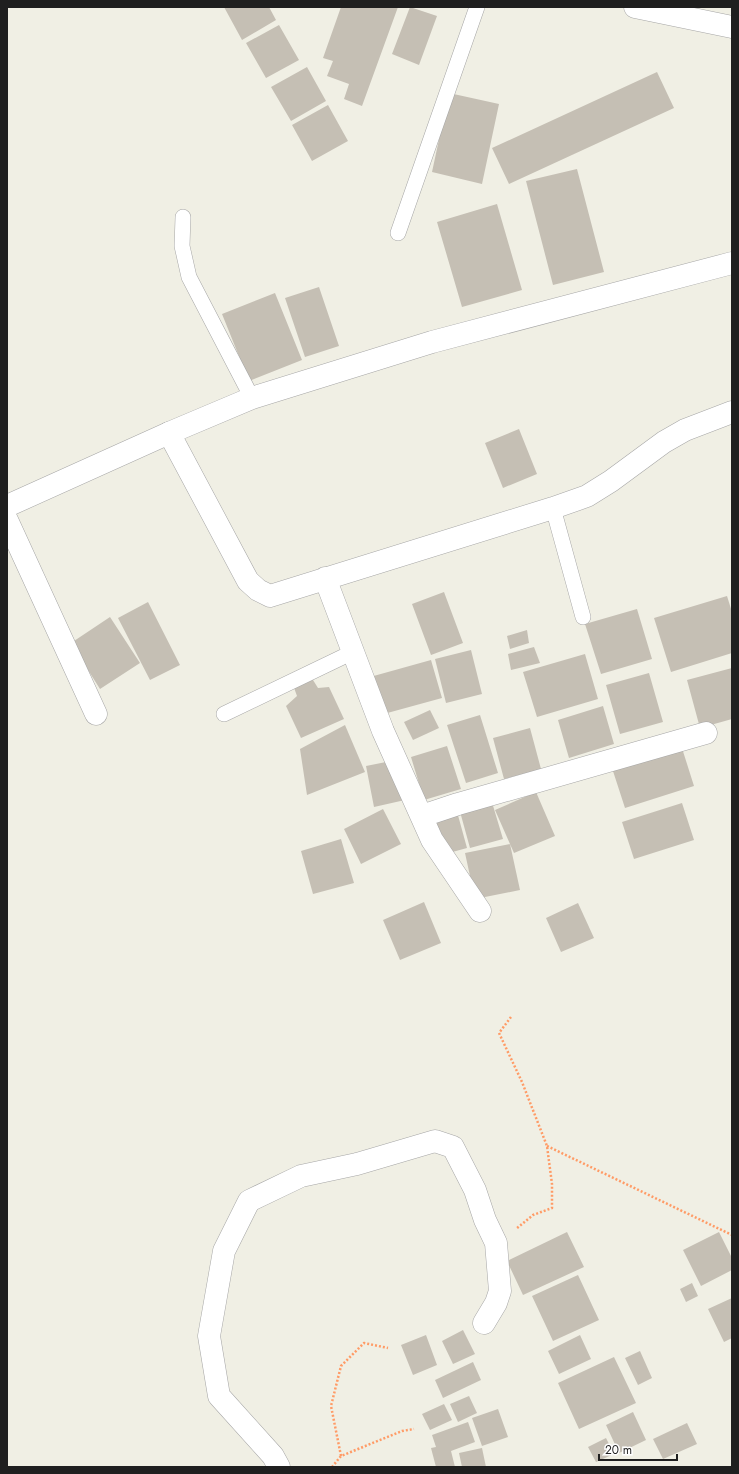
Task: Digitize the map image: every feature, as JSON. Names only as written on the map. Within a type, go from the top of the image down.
[{"type":"street","points":[[635,7],[732,27]]},
{"type":"street","points":[[7,506],[169,433],[252,398],[432,342],[732,263]]},
{"type":"street","points":[[169,433],[248,581],[258,590],[270,596],[553,508],[587,496],[611,481],[664,442],[685,430],[732,412]]},
{"type":"street","points":[[7,520],[96,714]]},
{"type":"street","points":[[325,578],[383,731],[432,840],[480,911]]},
{"type":"street","points":[[422,816],[458,804],[706,733]]},
{"type":"street","points":[[279,1467],[273,1456],[219,1396],[209,1336],[224,1251],[249,1201],[301,1176],[357,1164],[434,1140],[453,1147],[475,1190],[485,1220],[496,1243],[500,1291],[496,1304],[484,1323]]},
{"type":"lane","points":[[398,233],[477,7]]},
{"type":"lane","points":[[183,217],[182,246],[189,276],[252,398]]},
{"type":"lane","points":[[553,508],[583,617]]},
{"type":"lane","points":[[224,714],[353,652]]},
{"type":"path","points":[[496,1243],[533,1215],[552,1208],[552,1184],[546,1146],[522,1082],[499,1034],[511,1016]]},
{"type":"path","points":[[546,1146],[732,1235]]},
{"type":"path","points":[[341,1456],[331,1406],[341,1366],[364,1343],[388,1348]]},
{"type":"path","points":[[332,1467],[341,1456],[402,1431],[414,1429]]},
{"type":"building","points":[[224,7],[269,7],[276,20],[242,40]]},
{"type":"building","points":[[341,7],[398,7],[362,106],[344,99],[349,84],[327,76],[333,61],[323,58]]},
{"type":"building","points":[[410,7],[437,16],[419,65],[392,54]]},
{"type":"building","points":[[279,25],[299,60],[266,78],[246,43]]},
{"type":"building","points":[[307,67],[326,101],[291,121],[271,87]]},
{"type":"building","points":[[657,72],[674,108],[509,184],[492,148]]},
{"type":"building","points":[[449,93],[499,104],[482,184],[432,172]]},
{"type":"building","points":[[328,105],[348,141],[312,161],[292,125]]},
{"type":"building","points":[[577,169],[604,272],[553,285],[526,181]]},
{"type":"building","points":[[497,204],[522,290],[462,307],[437,222]]},
{"type":"building","points":[[319,287],[339,346],[305,357],[285,298]]},
{"type":"building","points":[[275,293],[302,360],[249,381],[222,314]]},
{"type":"building","points":[[519,429],[537,474],[503,488],[485,443]]},
{"type":"building","points":[[444,592],[463,643],[431,655],[412,604]]},
{"type":"building","points":[[727,596],[732,612],[732,653],[671,672],[654,618]]},
{"type":"building","points":[[148,602],[180,665],[150,680],[118,618]]},
{"type":"building","points":[[637,609],[652,659],[601,674],[585,624]]},
{"type":"building","points":[[110,617],[140,663],[100,689],[71,643]]},
{"type":"building","points":[[527,630],[529,643],[510,649],[507,636]]},
{"type":"building","points":[[534,647],[540,663],[511,670],[508,654]]},
{"type":"building","points":[[471,650],[482,694],[446,703],[435,659]]},
{"type":"building","points":[[585,654],[598,699],[537,717],[523,672]]},
{"type":"building","points":[[431,660],[442,698],[380,715],[370,677]]},
{"type":"building","points":[[732,668],[732,719],[700,728],[687,680]]},
{"type":"building","points":[[649,673],[663,722],[620,734],[606,685]]},
{"type":"building","points":[[313,680],[318,688],[329,687],[344,719],[301,738],[286,706],[297,696],[293,685]]},
{"type":"building","points":[[603,706],[614,744],[569,758],[558,720]]},
{"type":"building","points":[[430,710],[439,728],[413,740],[404,722]]},
{"type":"building","points":[[480,715],[498,773],[466,783],[447,725]]},
{"type":"building","points":[[345,725],[365,772],[307,795],[300,749]]},
{"type":"building","points":[[530,728],[541,769],[504,779],[493,738]]},
{"type":"building","points":[[681,745],[694,786],[625,808],[612,768]]},
{"type":"building","points":[[447,746],[461,789],[424,800],[411,757]]},
{"type":"building","points":[[396,760],[405,800],[374,807],[366,766]]},
{"type":"building","points":[[536,792],[555,836],[514,853],[495,810]]},
{"type":"building","points":[[491,799],[503,839],[470,848],[459,808]]},
{"type":"building","points":[[682,803],[694,840],[634,859],[622,822]]},
{"type":"building","points":[[456,808],[467,848],[445,854],[433,814]]},
{"type":"building","points":[[383,809],[401,844],[361,864],[344,829]]},
{"type":"building","points":[[341,839],[354,883],[313,894],[301,851]]},
{"type":"building","points":[[510,844],[520,890],[475,899],[465,853]]},
{"type":"building","points":[[424,902],[441,943],[400,960],[383,920]]},
{"type":"building","points":[[578,903],[594,938],[561,952],[546,918]]},
{"type":"building","points":[[567,1232],[584,1267],[523,1295],[507,1261]]},
{"type":"building","points":[[719,1232],[732,1258],[732,1270],[701,1286],[683,1250]]},
{"type":"building","points":[[578,1275],[599,1320],[553,1341],[532,1296]]},
{"type":"building","points":[[692,1283],[698,1296],[686,1302],[680,1289]]},
{"type":"building","points":[[732,1298],[732,1338],[724,1342],[708,1309]]},
{"type":"building","points":[[463,1330],[475,1354],[453,1364],[442,1341]]},
{"type":"building","points":[[426,1335],[437,1365],[413,1375],[401,1345]]},
{"type":"building","points":[[580,1335],[591,1359],[559,1374],[548,1351]]},
{"type":"building","points":[[640,1351],[652,1378],[638,1385],[625,1358]]},
{"type":"building","points":[[614,1357],[636,1403],[579,1429],[558,1383]]},
{"type":"building","points":[[473,1362],[481,1380],[443,1398],[435,1380]]},
{"type":"building","points":[[469,1396],[477,1413],[458,1422],[450,1404]]},
{"type":"building","points":[[444,1404],[452,1420],[430,1430],[422,1414]]},
{"type":"building","points":[[498,1409],[508,1437],[482,1446],[472,1418]]},
{"type":"building","points":[[633,1412],[646,1440],[619,1453],[606,1425]]},
{"type":"building","points":[[468,1422],[475,1442],[451,1451],[455,1467],[436,1467],[431,1448],[436,1447],[432,1435]]},
{"type":"building","points":[[687,1423],[697,1444],[663,1459],[653,1439]]},
{"type":"building","points":[[606,1438],[614,1454],[596,1462],[588,1447]]},
{"type":"building","points":[[482,1448],[486,1467],[462,1467],[459,1453]]}]
